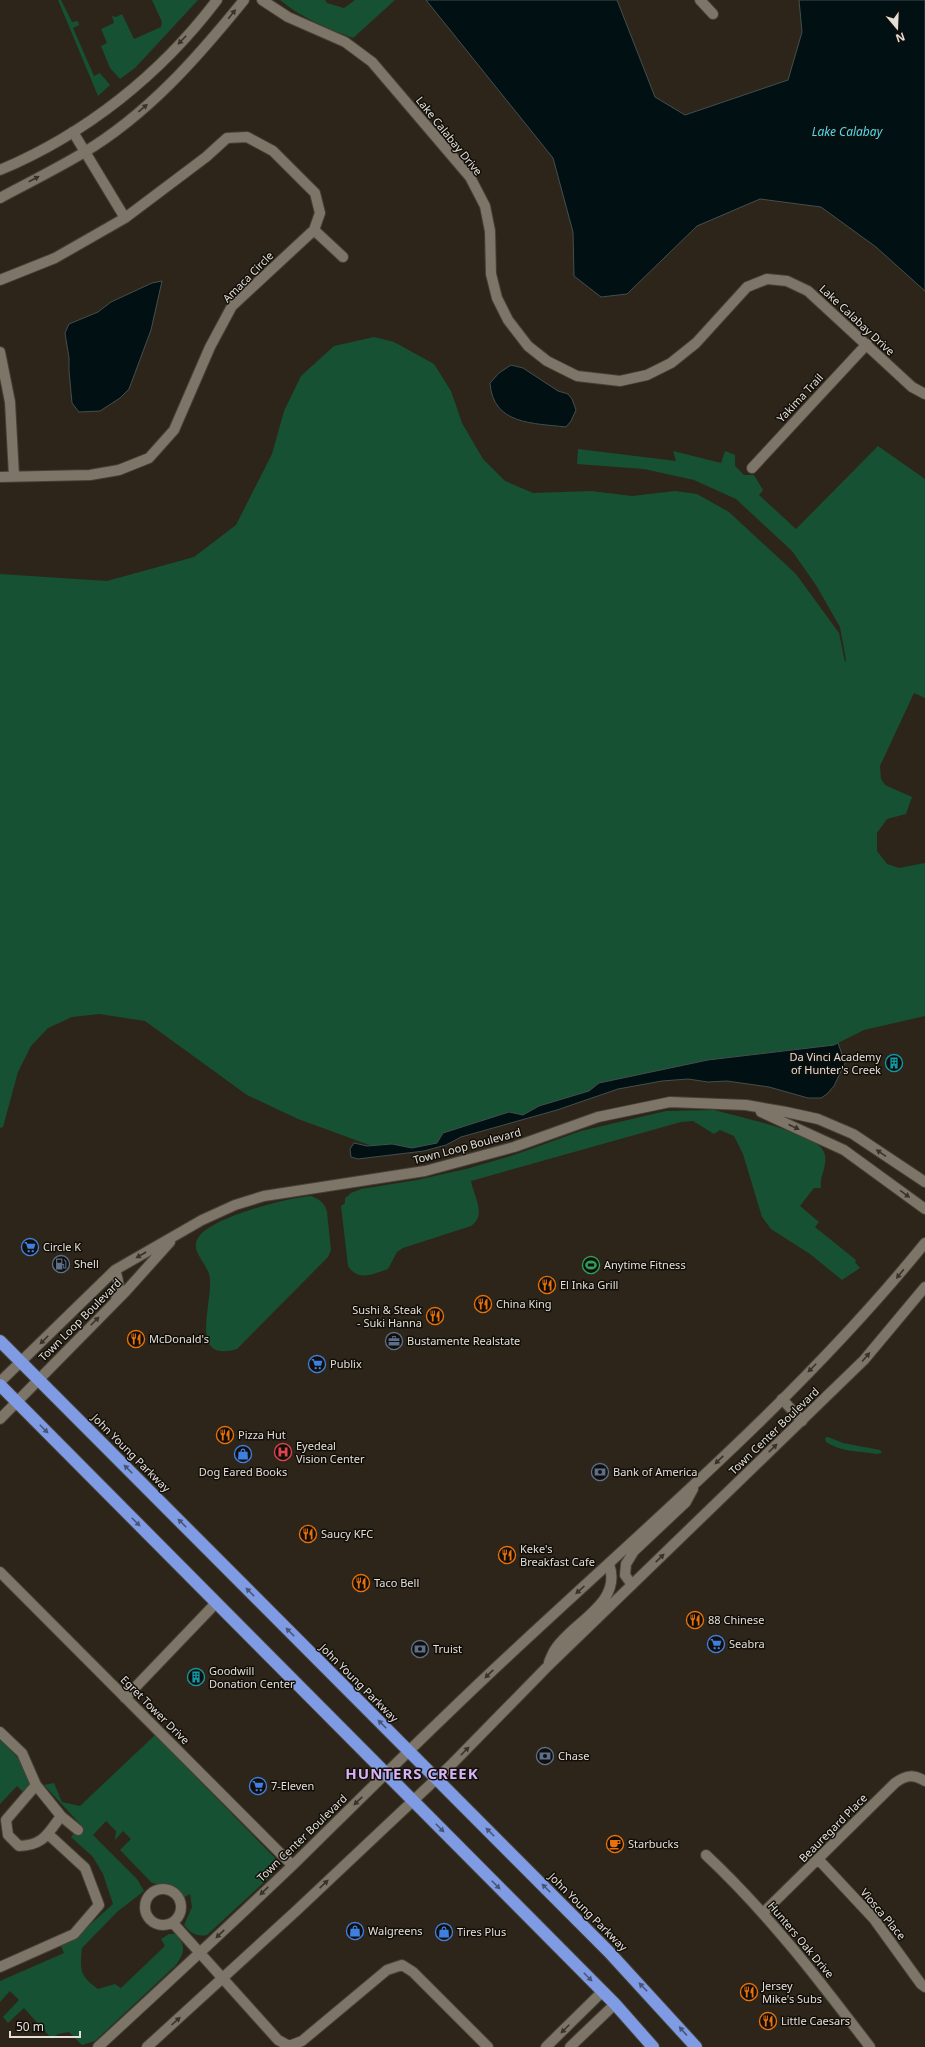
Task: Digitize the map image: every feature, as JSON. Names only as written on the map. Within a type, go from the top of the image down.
[{"type":"highway","name":"John Young Parkway","points":[[0,1341],[609,1952],[696,2047]]},
{"type":"highway","points":[[0,1384],[615,2004],[653,2047]]},
{"type":"street","points":[[0,170],[73,132],[114,105],[151,72],[217,0]]},
{"type":"street","points":[[0,198],[84,152],[126,123],[166,89],[204,49],[244,0]]},
{"type":"street","name":"Lake Calabay Drive","points":[[262,0],[288,17],[345,42],[372,62],[470,177],[484,206],[490,231],[491,274],[497,298],[508,320],[528,346],[547,361],[576,376],[620,381],[647,375],[671,363],[696,343],[747,287],[767,279],[787,280],[808,291],[912,387],[925,394]]},
{"type":"street","points":[[700,0],[713,14]]},
{"type":"street","points":[[73,132],[125,218]]},
{"type":"street","points":[[0,280],[55,258],[125,218],[206,157],[227,138],[247,137],[274,152],[315,193],[320,213],[314,230],[343,257]]},
{"type":"street","name":"Amaca Circle","points":[[0,477],[90,475],[120,470],[149,458],[174,430],[210,347],[232,306],[314,230]]},
{"type":"street","name":"Yakima Trail","points":[[752,468],[867,344]]},
{"type":"street","points":[[0,352],[10,402],[14,476]]},
{"type":"street","name":"Town Loop Boulevard","points":[[0,1384],[115,1270],[202,1220],[236,1205],[264,1196],[425,1171],[514,1147],[598,1117],[670,1102],[746,1106],[786,1112],[818,1119],[853,1134],[925,1182]]},
{"type":"street","name":"Town Loop Boulevard","points":[[746,1106],[844,1150],[925,1209]]},
{"type":"street","name":"Town Loop Boulevard","points":[[0,1419],[115,1302],[175,1236]]},
{"type":"street","name":"Town Center Boulevard","points":[[98,2047],[200,1953],[504,1660],[609,1564],[782,1399],[860,1320],[925,1243]]},
{"type":"street","points":[[115,1270],[120,1289],[115,1302]]},
{"type":"street","name":"Town Center Boulevard","points":[[147,2047],[413,1801],[546,1668],[802,1421],[864,1360],[925,1287]]},
{"type":"street","points":[[782,1399],[802,1421]]},
{"type":"street","name":"Town Center Boulevard","points":[[632,1585],[625,1575],[626,1564],[634,1552],[686,1502],[701,1477]]},
{"type":"street","name":"Town Center Boulevard","points":[[546,1668],[556,1648],[603,1602],[611,1588],[613,1575],[609,1564]]},
{"type":"street","name":"Egret Tower Drive","points":[[0,1572],[292,1865]]},
{"type":"street","points":[[125,1698],[216,1603]]},
{"type":"street","points":[[0,1732],[22,1753],[36,1785],[61,1816],[78,1830]]},
{"type":"street","name":"Beauregard Place","points":[[763,1913],[902,1778],[916,1776],[925,1780]]},
{"type":"street","points":[[36,1785],[6,1820],[8,1835],[19,1846],[34,1845],[48,1834],[61,1816]]},
{"type":"street","points":[[0,1968],[74,1934],[99,1905],[85,1868],[48,1834]]},
{"type":"street","name":"Hunters Oak Drive","points":[[706,1855],[763,1913],[804,1961],[870,2047]]},
{"type":"street","name":"Viosca Place","points":[[818,1859],[874,1919],[921,1984],[925,1987]]},
{"type":"street","points":[[173,1922],[222,1979],[278,2040],[289,2046],[302,2041],[387,1970],[402,1966],[413,1972],[488,2047]]},
{"type":"street","points":[[546,2047],[602,1991]]},
{"type":"street","points":[[570,2047],[615,2004]]},
{"type":"green space","points":[[58,0],[61,0],[72,22],[78,21],[79,25],[73,28],[94,76],[100,73],[110,85],[98,96]]},
{"type":"green space","points":[[152,0],[198,0],[135,68],[120,79],[110,68],[101,46],[107,43],[101,29],[114,23],[112,16],[116,17],[122,14],[134,39],[161,27],[162,22]]},
{"type":"green space","points":[[280,0],[325,0],[327,3],[344,8],[355,0],[395,0],[353,38],[315,22]]},
{"type":"green space","points":[[374,337],[394,342],[434,364],[451,391],[462,423],[483,459],[505,481],[533,493],[591,491],[632,496],[675,491],[697,494],[729,512],[796,574],[839,633],[845,662],[846,660],[840,627],[816,585],[792,551],[736,499],[694,480],[644,469],[577,464],[578,449],[676,461],[673,451],[721,463],[725,451],[735,455],[735,466],[744,475],[754,475],[763,490],[759,495],[796,529],[878,446],[925,479],[925,698],[914,693],[880,766],[881,779],[885,785],[912,797],[906,814],[887,819],[877,833],[877,851],[887,864],[899,868],[925,863],[925,1016],[864,1030],[834,1045],[708,1060],[599,1083],[589,1091],[539,1106],[523,1115],[509,1112],[443,1133],[437,1143],[412,1148],[392,1144],[372,1146],[298,1119],[247,1095],[145,1021],[99,1014],[72,1017],[48,1028],[31,1046],[18,1072],[3,1127],[0,1128],[0,574],[107,581],[194,557],[236,525],[272,454],[284,411],[301,376],[334,346]]},
{"type":"green space","points":[[714,1110],[792,1132],[807,1138],[818,1145],[824,1152],[825,1156],[825,1166],[821,1179],[821,1188],[814,1188],[800,1206],[819,1222],[815,1227],[856,1260],[855,1262],[860,1268],[842,1280],[810,1254],[771,1229],[762,1217],[743,1154],[734,1136],[720,1130],[714,1134],[693,1121],[681,1122],[471,1181],[479,1211],[476,1222],[471,1226],[403,1248],[397,1252],[388,1269],[377,1273],[366,1275],[356,1274],[348,1266],[341,1206],[345,1203],[345,1198],[351,1193],[361,1189],[417,1180],[466,1169],[514,1155],[581,1131],[666,1111]]},
{"type":"green space","points":[[311,1196],[317,1198],[325,1206],[327,1212],[331,1250],[328,1257],[237,1349],[221,1351],[212,1347],[207,1338],[206,1326],[210,1284],[209,1274],[197,1252],[196,1243],[198,1238],[206,1230],[233,1216],[285,1200]]},
{"type":"green space","points":[[828,1437],[843,1443],[880,1450],[882,1453],[877,1454],[850,1451],[838,1448],[826,1442],[825,1438]]},
{"type":"green space","points":[[155,1735],[275,1858],[277,1866],[273,1874],[207,1935],[197,1935],[191,1932],[184,1925],[192,1907],[190,1894],[183,1898],[171,1887],[152,1883],[120,1850],[131,1839],[123,1831],[115,1840],[116,1831],[106,1821],[93,1835],[137,1879],[144,1891],[117,1912],[82,1948],[81,1967],[84,1976],[98,1989],[115,1984],[121,1988],[165,1946],[161,1939],[169,1934],[176,1934],[183,1946],[183,1953],[176,1965],[95,2041],[82,2045],[69,2032],[58,2034],[52,2039],[24,2008],[8,2023],[3,2017],[19,2000],[10,1991],[0,2002],[0,1981],[64,1953],[61,1946],[74,1939],[113,1904],[103,1874],[93,1857],[71,1837],[81,1825],[44,1785],[54,1783],[62,1802],[80,1806]]},
{"type":"green space","points":[[0,1739],[20,1760],[30,1785],[23,1792],[17,1786],[0,1804]]},
{"type":"water","name":"Lake Calabay","points":[[426,0],[617,0],[655,97],[685,115],[788,80],[802,32],[799,0],[925,0],[925,291],[876,247],[821,207],[760,199],[697,226],[627,294],[601,297],[574,276],[573,232],[553,158]]},
{"type":"water","points":[[162,281],[151,330],[129,389],[120,398],[100,411],[79,412],[72,403],[69,358],[65,333],[69,324],[98,312],[111,302],[152,283]]},
{"type":"water","points":[[511,365],[523,368],[558,391],[568,394],[572,399],[576,410],[571,421],[566,427],[517,419],[498,407],[493,397],[490,383],[499,373]]},
{"type":"water","points":[[838,1043],[845,1063],[834,1086],[821,1098],[808,1098],[769,1087],[727,1081],[708,1082],[688,1079],[662,1081],[618,1089],[557,1110],[461,1137],[446,1145],[424,1151],[358,1159],[351,1157],[350,1149],[354,1143],[367,1146],[392,1144],[412,1148],[437,1143],[443,1133],[509,1112],[523,1115],[539,1106],[589,1091],[599,1083],[708,1060],[834,1045]]},
{"type":"place","name":"Da Vinci Academy of Hunter's Creek","points":[[894,1063]]},
{"type":"place","name":"Circle K","points":[[30,1247]]},
{"type":"place","name":"Shell","points":[[61,1264]]},
{"type":"place","name":"Anytime Fitness","points":[[591,1265]]},
{"type":"place","name":"El Inka Grill","points":[[547,1285]]},
{"type":"place","name":"China King","points":[[483,1304]]},
{"type":"place","name":"Sushi & Steak - Suki Hanna","points":[[435,1316]]},
{"type":"place","name":"McDonald's","points":[[136,1339]]},
{"type":"place","name":"Bustamente Realstate","points":[[394,1341]]},
{"type":"place","name":"Publix","points":[[317,1364]]},
{"type":"place","name":"Pizza Hut","points":[[225,1435]]},
{"type":"place","name":"Eyedeal Vision Center","points":[[283,1452]]},
{"type":"place","name":"Dog Eared Books","points":[[243,1454]]},
{"type":"place","name":"Bank of America","points":[[600,1472]]},
{"type":"place","name":"Saucy KFC","points":[[308,1534]]},
{"type":"place","name":"Keke's Breakfast Cafe","points":[[507,1555]]},
{"type":"place","name":"Taco Bell","points":[[361,1583]]},
{"type":"place","name":"88 Chinese","points":[[695,1620]]},
{"type":"place","name":"Seabra","points":[[716,1644]]},
{"type":"place","name":"Truist","points":[[420,1649]]},
{"type":"place","name":"Goodwill Donation Center","points":[[196,1677]]},
{"type":"place","name":"Chase","points":[[545,1756]]},
{"type":"place","name":"7-Eleven","points":[[258,1786]]},
{"type":"place","name":"Starbucks","points":[[615,1844]]},
{"type":"place","name":"Walgreens","points":[[355,1931]]},
{"type":"place","name":"Tires Plus","points":[[444,1932]]},
{"type":"place","name":"Jersey Mike's Subs","points":[[749,1992]]},
{"type":"place","name":"Little Caesars","points":[[768,2021]]},
{"type":"district","name":"HUNTERS CREEK","points":[[412,1774]]}]
